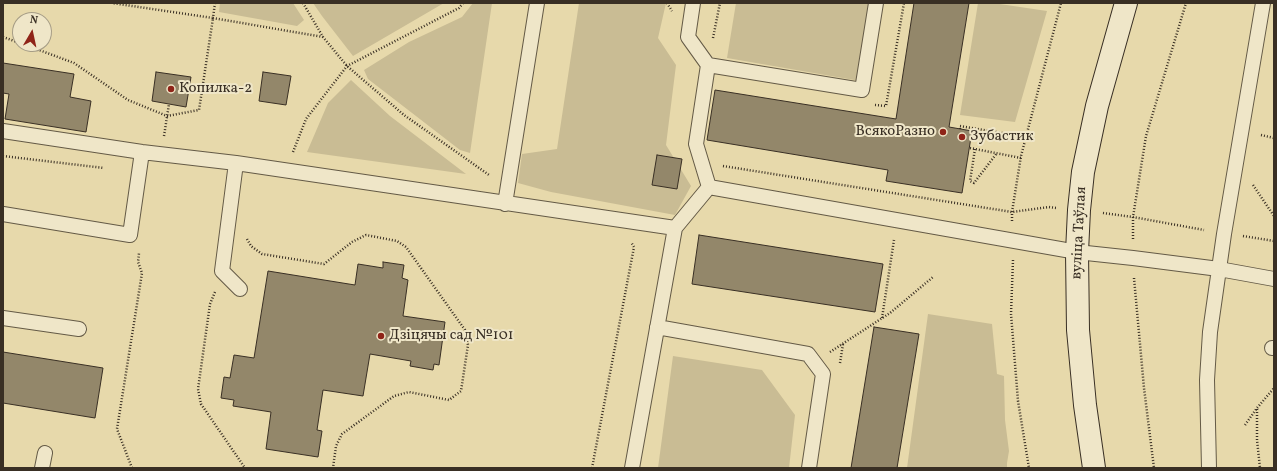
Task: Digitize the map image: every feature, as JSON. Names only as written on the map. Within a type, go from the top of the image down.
[{"type":"street","name":"вуліца Таўлая","points":[[1094,468],[1085,406],[1078,330],[1077,252],[1083,172],[1097,106],[1126,3]]},
{"type":"lane","points":[[505,204],[537,3]]},
{"type":"lane","points":[[693,3],[688,37],[708,65],[696,144],[709,187]]},
{"type":"lane","points":[[708,65],[862,90],[876,3]]},
{"type":"lane","points":[[1208,468],[1207,380],[1210,332],[1263,3]]},
{"type":"lane","points":[[3,131],[142,152],[236,163],[675,228]]},
{"type":"lane","points":[[3,214],[130,235],[142,152]]},
{"type":"lane","points":[[236,163],[222,271],[240,289]]},
{"type":"lane","points":[[709,187],[1077,252],[1219,269],[1274,279]]},
{"type":"lane","points":[[632,468],[675,228],[709,187]]},
{"type":"lane","points":[[3,318],[79,329]]},
{"type":"lane","points":[[657,327],[808,354],[823,374],[809,468]]},
{"type":"lane","points":[[42,468],[45,454]]},
{"type":"path","points":[[112,3],[134,5],[323,37]]},
{"type":"path","points":[[44,52],[74,63],[128,100],[167,116],[199,110],[215,3]]},
{"type":"path","points":[[303,3],[323,37],[347,66],[404,115],[472,161],[507,188]]},
{"type":"path","points":[[291,157],[306,119],[347,66],[459,8],[463,3]]},
{"type":"path","points":[[708,65],[720,3]]},
{"type":"path","points":[[1154,468],[1144,388],[1133,258],[1133,217],[1146,136],[1186,3]]},
{"type":"path","points":[[161,154],[169,104]]},
{"type":"path","points":[[960,129],[960,126],[1026,137]]},
{"type":"path","points":[[1256,134],[1274,138]]},
{"type":"path","points":[[970,148],[1021,158]]},
{"type":"path","points":[[975,149],[970,181],[974,183],[997,153]]},
{"type":"path","points":[[3,156],[140,172]]},
{"type":"path","points":[[728,166],[1012,212]]},
{"type":"path","points":[[1249,180],[1274,216]]},
{"type":"path","points":[[246,237],[251,246],[262,254],[324,264],[352,242],[366,235],[397,241],[406,247],[466,330],[468,345],[461,391],[448,400],[409,392],[394,396],[342,434],[336,446],[333,468]]},
{"type":"path","points":[[592,468],[634,248],[629,239]]},
{"type":"path","points":[[882,318],[894,240]]},
{"type":"path","points":[[132,468],[117,430],[142,273],[138,262],[140,246]]},
{"type":"path","points":[[222,271],[210,304],[198,389],[201,404],[245,468]]},
{"type":"path","points":[[814,363],[890,313],[933,277]]},
{"type":"path","points":[[1245,425],[1274,388]]},
{"type":"path","points":[[1257,409],[1257,440],[1260,468]]},
{"type":"shaded area","points":[[220,3],[293,3],[304,20],[297,26],[219,12]]},
{"type":"shaded area","points":[[313,3],[444,3],[353,56]]},
{"type":"shaded area","points":[[473,3],[492,3],[470,153],[460,150],[368,79],[364,70],[409,42],[462,17]]},
{"type":"shaded area","points":[[579,3],[666,3],[658,38],[676,65],[666,145],[691,186],[675,215],[551,192],[518,183],[522,154],[557,149]]},
{"type":"shaded area","points":[[736,3],[873,3],[860,81],[727,58]]},
{"type":"shaded area","points":[[978,3],[993,3],[1047,11],[1015,122],[960,115]]},
{"type":"shaded area","points":[[351,80],[390,116],[466,174],[307,152],[328,103]]},
{"type":"shaded area","points":[[928,314],[992,324],[997,374],[1004,376],[1005,420],[1009,451],[1007,468],[907,468]]},
{"type":"shaded area","points":[[673,356],[762,370],[795,415],[789,468],[658,468]]},
{"type":"building","points":[[914,3],[969,3],[949,127],[972,131],[962,193],[886,181],[888,170],[707,140],[715,90],[896,119]]},
{"type":"building","points":[[3,63],[74,74],[70,97],[91,101],[86,132],[5,119],[9,94],[3,93]]},
{"type":"building","name":"Копилка-2","points":[[156,72],[191,77],[186,107],[152,101]]},
{"type":"building","points":[[263,72],[291,76],[286,105],[259,101]]},
{"type":"building","points":[[657,155],[682,159],[677,189],[652,185]]},
{"type":"building","points":[[699,235],[883,264],[875,312],[692,284]]},
{"type":"building","points":[[383,262],[404,265],[402,278],[408,280],[403,316],[445,322],[439,365],[434,364],[433,370],[410,366],[411,361],[370,354],[363,396],[323,390],[317,430],[322,431],[318,457],[266,449],[271,412],[233,406],[234,400],[221,398],[224,377],[230,378],[234,355],[254,358],[268,271],[355,285],[358,264],[383,268]]},
{"type":"building","points":[[874,327],[919,334],[897,468],[851,468]]},
{"type":"building","points":[[3,352],[103,368],[95,418],[3,403]]},
{"type":"place","name":"Копилка-2","points":[[171,89]]},
{"type":"place","name":"ВсякоРазно","points":[[943,132]]},
{"type":"place","name":"Зубастик","points":[[962,137]]},
{"type":"place","name":"Дзіцячы сад №101","points":[[381,336]]}]
